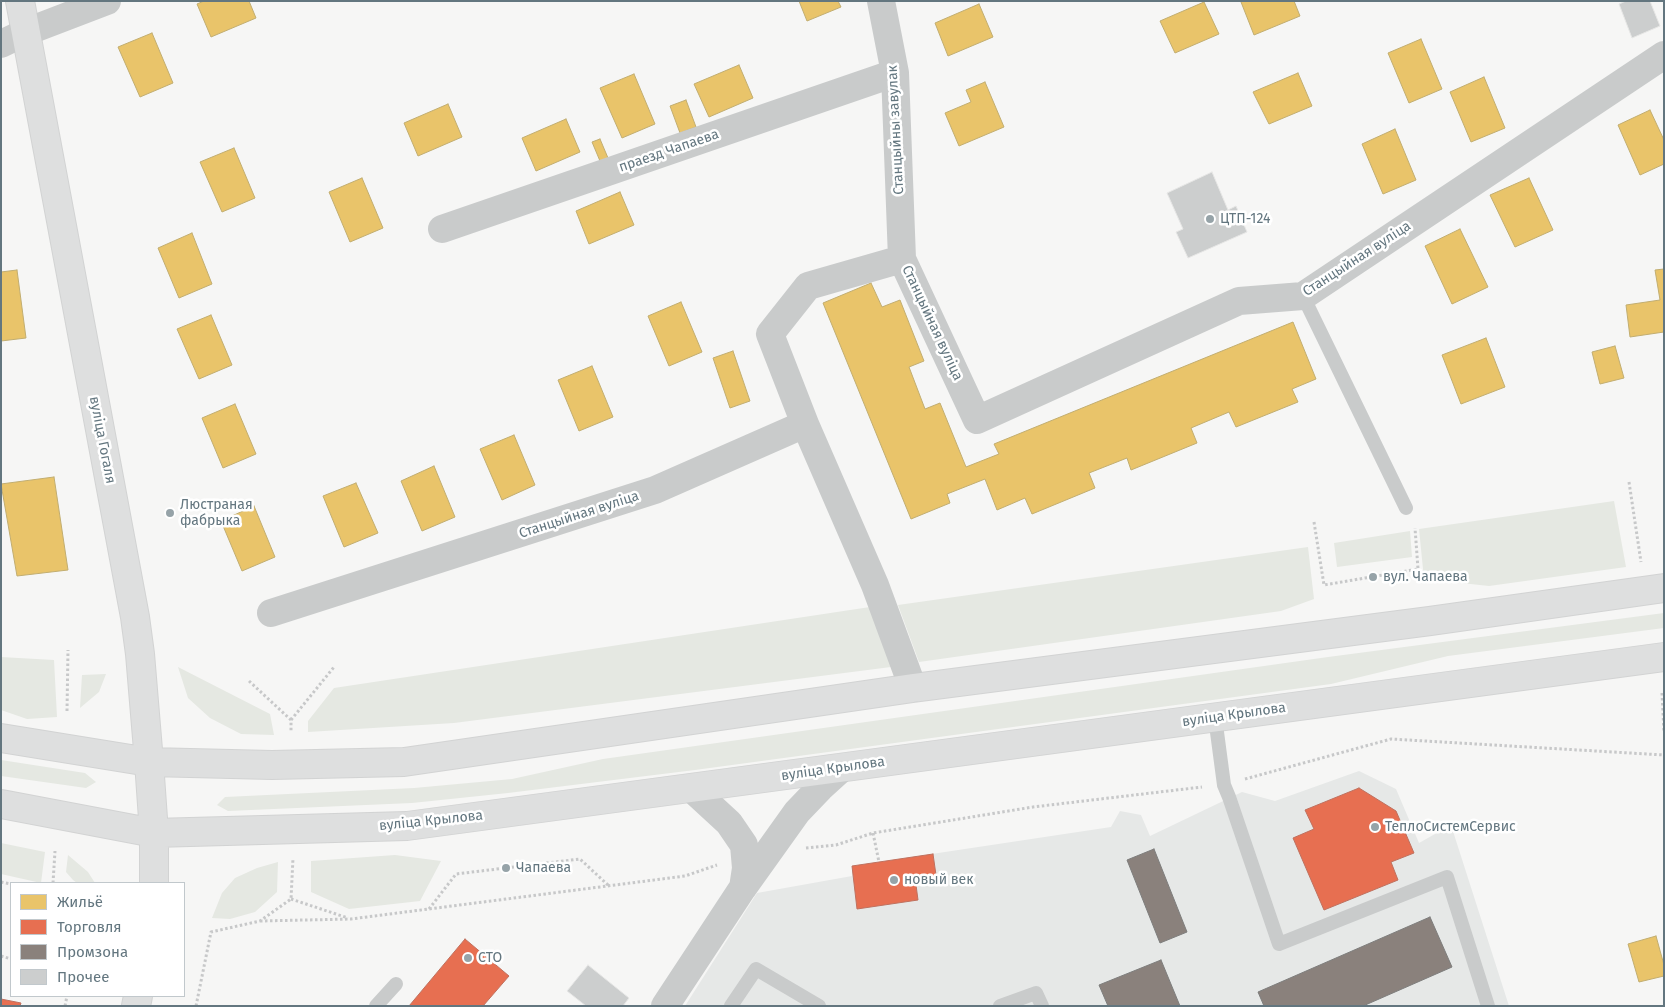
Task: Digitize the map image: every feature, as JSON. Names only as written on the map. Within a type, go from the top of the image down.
[{"type":"main road","name":"вуліца Гогаля","points":[[20,1],[135,617],[149,762],[154,833],[154,882]]},
{"type":"main road","points":[[1,738],[149,762],[272,765],[404,762],[913,688],[1430,621],[1664,588]]},
{"type":"main road","name":"вуліца Крылова","points":[[1,804],[154,833],[407,826],[1664,657]]},
{"type":"street","points":[[1,44],[26,32],[108,1]]},
{"type":"street","name":"Станцыйны завулак","points":[[881,1],[895,74],[902,259]]},
{"type":"street","name":"Станцыйная вуліца","points":[[271,613],[655,490],[806,424],[770,334],[808,286],[902,259],[977,420],[1239,300],[1303,296],[1664,55]]},
{"type":"street","name":"праезд Чапаева","points":[[442,229],[895,74]]},
{"type":"street","points":[[806,424],[875,585],[913,688]]},
{"type":"street","points":[[665,1006],[742,890],[797,812],[842,768]]},
{"type":"street","points":[[691,788],[729,823],[744,845],[746,868],[742,890]]},
{"type":"lane","points":[[1303,296],[1406,508]]},
{"type":"lane","points":[[1215,717],[1224,785],[1230,797],[1279,944],[1448,877],[1488,1006]]},
{"type":"lane","points":[[731,1006],[756,969],[819,1006]]},
{"type":"lane","points":[[376,1006],[396,984]]},
{"type":"lane","points":[[1000,1006],[1036,993],[1042,1006]]},
{"type":"path","points":[[1629,482],[1641,563]]},
{"type":"path","points":[[1314,522],[1324,585],[1418,569],[1415,525]]},
{"type":"path","points":[[67,711],[68,650]]},
{"type":"path","points":[[291,732],[291,720],[334,668]]},
{"type":"path","points":[[249,681],[291,720]]},
{"type":"path","points":[[1662,693],[1664,733]]},
{"type":"path","points":[[1224,785],[1392,739],[1664,755]]},
{"type":"path","points":[[873,833],[879,862]]},
{"type":"path","points":[[53,882],[55,851]]},
{"type":"path","points":[[292,899],[293,858]]},
{"type":"path","points":[[429,909],[456,874],[580,859],[609,886]]},
{"type":"path","points":[[292,899],[351,919]]},
{"type":"path","points":[[196,1006],[211,932],[260,922],[292,899]]},
{"type":"shaded area","points":[[1614,501],[1626,567],[1489,586],[1424,579],[1419,529]]},
{"type":"shaded area","points":[[1410,531],[1412,557],[1337,567],[1334,543]]},
{"type":"shaded area","points":[[1308,547],[1314,599],[1281,611],[919,662],[898,605]]},
{"type":"shaded area","points":[[870,607],[891,667],[454,723],[308,732],[308,721],[334,688]]},
{"type":"shaded area","points":[[1664,613],[1664,628],[1448,656],[1331,684],[695,770],[412,803],[228,811],[217,805],[225,797],[414,788],[512,779],[603,759],[1328,657]]},
{"type":"shaded area","points":[[1,657],[54,660],[57,717],[27,719],[1,710]]},
{"type":"shaded area","points":[[178,667],[270,714],[274,735],[241,734],[210,718],[188,698]]},
{"type":"shaded area","points":[[106,674],[99,692],[80,708],[82,675]]},
{"type":"shaded area","points":[[1,760],[85,773],[96,782],[86,788],[1,776]]},
{"type":"shaded area","points":[[1359,771],[1396,789],[1419,843],[1451,825],[1509,1006],[685,1006],[757,893],[852,876],[852,866],[1111,827],[1120,811],[1141,815],[1150,836],[1242,792],[1275,801]]},
{"type":"shaded area","points":[[1,843],[45,852],[41,882],[1,874]]},
{"type":"shaded area","points":[[68,855],[88,872],[94,882],[76,882],[66,872]]},
{"type":"shaded area","points":[[395,855],[441,861],[420,901],[349,909],[311,892],[311,861]]},
{"type":"shaded area","points":[[278,862],[277,892],[255,912],[230,919],[212,918],[222,893],[235,878],[257,868]]},
{"type":"building: Жильё","points":[[204,1],[249,1],[256,18],[211,37],[197,4]]},
{"type":"building: Жильё","points":[[799,1],[838,1],[841,7],[807,21]]},
{"type":"building: Жильё","points":[[1294,1],[1300,16],[1254,35],[1241,2]]},
{"type":"building: Жильё","points":[[1204,2],[1219,34],[1175,53],[1160,21]]},
{"type":"building: Жильё","points":[[979,4],[993,37],[948,56],[935,23]]},
{"type":"building: Жильё","points":[[152,33],[173,83],[140,97],[118,47]]},
{"type":"building: Жильё","points":[[1421,39],[1442,89],[1409,103],[1388,53]]},
{"type":"building: Жильё","points":[[739,65],[753,98],[709,117],[694,84]]},
{"type":"building: Жильё","points":[[1298,73],[1312,106],[1269,124],[1253,92]]},
{"type":"building: Жильё","points":[[634,74],[655,124],[622,138],[600,88]]},
{"type":"building: Жильё","points":[[1484,77],[1505,128],[1471,142],[1450,92]]},
{"type":"building: Жильё","points":[[985,82],[1004,127],[959,146],[945,113],[971,102],[966,90]]},
{"type":"building: Жильё","points":[[686,100],[696,127],[680,133],[670,106]]},
{"type":"building: Жильё","points":[[448,104],[462,137],[418,156],[404,123]]},
{"type":"building: Жильё","points":[[1650,110],[1664,140],[1664,164],[1640,175],[1618,125]]},
{"type":"building: Жильё","points":[[566,119],[580,152],[536,171],[522,138]]},
{"type":"building: Жильё","points":[[1395,129],[1416,180],[1383,194],[1362,144]]},
{"type":"building: Жильё","points":[[600,139],[608,158],[600,161],[592,142]]},
{"type":"building: Жильё","points":[[234,148],[255,198],[222,212],[200,162]]},
{"type":"building: Жильё","points":[[362,178],[383,228],[350,242],[329,192]]},
{"type":"building: Жильё","points":[[1529,178],[1553,230],[1515,247],[1490,195]]},
{"type":"building: Жильё","points":[[620,192],[634,225],[589,244],[576,211]]},
{"type":"building: Жильё","points":[[1460,229],[1488,287],[1452,304],[1425,246]]},
{"type":"building: Жильё","points":[[192,233],[212,284],[179,298],[158,248]]},
{"type":"building: Жильё","points":[[1664,269],[1664,332],[1630,337],[1626,305],[1660,300],[1655,270]]},
{"type":"building: Жильё","points":[[17,270],[26,338],[1,341],[1,272]]},
{"type":"building: Жильё","points":[[871,283],[882,307],[900,300],[924,361],[909,367],[925,409],[940,403],[966,467],[999,454],[994,444],[1293,322],[1316,379],[1292,389],[1298,402],[1236,427],[1229,412],[1191,428],[1197,443],[1131,470],[1127,458],[1089,473],[1095,488],[1032,514],[1025,498],[997,510],[985,479],[947,494],[950,503],[911,519],[823,303]]},
{"type":"building: Жильё","points":[[681,302],[702,352],[669,366],[648,316]]},
{"type":"building: Жильё","points":[[211,315],[232,365],[199,379],[177,329]]},
{"type":"building: Жильё","points":[[1486,338],[1505,387],[1461,404],[1442,355]]},
{"type":"building: Жильё","points":[[1615,346],[1624,378],[1600,384],[1592,352]]},
{"type":"building: Жильё","points":[[733,351],[750,401],[730,408],[713,358]]},
{"type":"building: Жильё","points":[[592,366],[613,417],[579,431],[558,380]]},
{"type":"building: Жильё","points":[[235,404],[256,454],[223,468],[202,418]]},
{"type":"building: Жильё","points":[[514,435],[535,485],[502,500],[480,449]]},
{"type":"building: Жильё","points":[[434,466],[455,517],[422,531],[401,481]]},
{"type":"building: Жильё","points":[[54,477],[68,570],[17,576],[1,484]]},
{"type":"building: Жильё","points":[[356,483],[378,533],[344,547],[323,496]]},
{"type":"building: Жильё","points":[[254,506],[275,557],[242,571],[221,521]]},
{"type":"building: Жильё","points":[[1656,936],[1664,965],[1664,976],[1639,982],[1628,944]]},
{"type":"building: Торговля","points":[[1359,788],[1396,811],[1414,853],[1391,862],[1398,880],[1324,910],[1293,838],[1314,829],[1305,810]]},
{"type":"building: Торговля","points":[[933,854],[937,882],[916,885],[918,900],[857,909],[852,866]]},
{"type":"building: Торговля","name":"СТО","points":[[465,939],[509,976],[483,1006],[409,1006]]},
{"type":"building: Торговля","points":[[1,999],[21,1003],[20,1006],[1,1006]]},
{"type":"building: Промзона","points":[[1154,849],[1187,932],[1160,943],[1127,860]]},
{"type":"building: Промзона","points":[[1430,917],[1452,967],[1363,1006],[1264,1006],[1258,992]]},
{"type":"building: Промзона","points":[[1161,960],[1180,1006],[1108,1006],[1099,985]]},
{"type":"building: Прочее","points":[[1626,1],[1650,1],[1660,26],[1632,38],[1619,4]]},
{"type":"building: Прочее","name":"ЦТП-124","points":[[1212,172],[1228,210],[1236,206],[1247,232],[1188,258],[1176,232],[1183,229],[1167,193]]},
{"type":"building: Прочее","points":[[588,965],[629,998],[623,1006],[586,1006],[567,991]]},
{"type":"place","name":"ЦТП-124","points":[[1210,219]]},
{"type":"place","name":"Люстраная фабрыка","points":[[170,513]]},
{"type":"place","name":"вул. Чапаева","points":[[1373,577]]},
{"type":"place","name":"ТеплоСистемСервис","points":[[1375,827]]},
{"type":"place","name":"Чапаева","points":[[506,868]]},
{"type":"place","name":"новый век","points":[[894,880]]},
{"type":"place","name":"СТО","points":[[468,958]]}]
